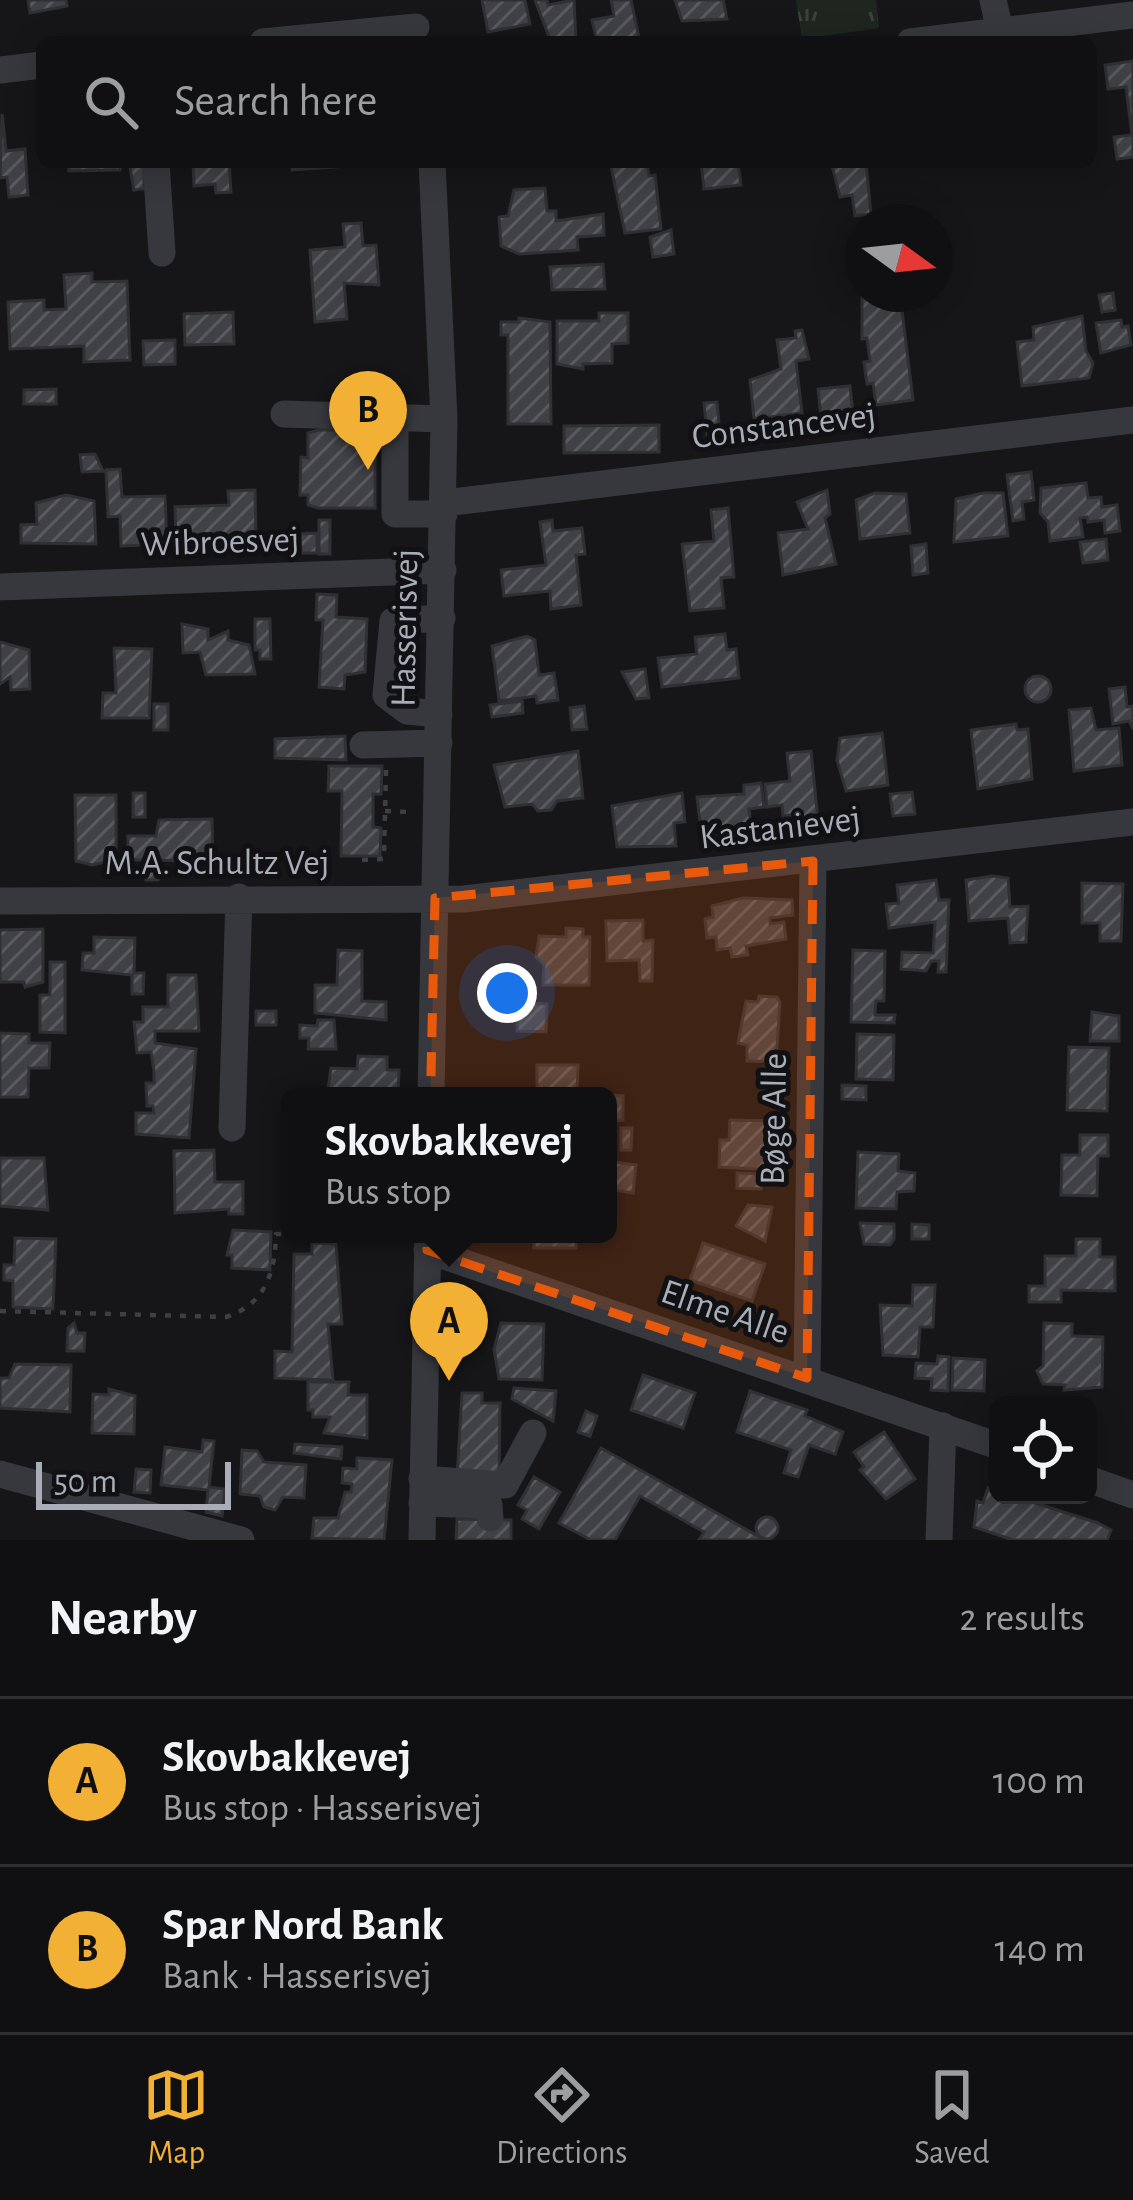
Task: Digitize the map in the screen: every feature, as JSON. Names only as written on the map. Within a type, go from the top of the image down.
[{"type":"street","points":[[993,0],[1000,31]]},
{"type":"street","points":[[959,36],[1133,15]]},
{"type":"street","points":[[311,36],[415,23]]},
{"type":"street","points":[[0,70],[36,66]]},
{"type":"street","points":[[156,168],[162,253]]},
{"type":"street","name":"Hasserisvej","points":[[431,1087],[445,419],[432,168]]},
{"type":"street","points":[[284,414],[445,419]]},
{"type":"street","name":"Constancevej","points":[[395,417],[395,514],[1133,420]]},
{"type":"street","name":"Wibroesvej","points":[[0,587],[443,570]]},
{"type":"street","points":[[439,714],[407,711],[386,695],[393,621],[442,618]]},
{"type":"street","points":[[375,745],[439,743]]},
{"type":"street","name":"Kastanievej","points":[[435,898],[813,861],[1133,822]]},
{"type":"street","name":"Bøge Alle","points":[[807,1378],[813,861]]},
{"type":"street","points":[[232,1128],[238,897]]},
{"type":"street","name":"M.A. Schultz Vej","points":[[0,902],[435,898]]},
{"type":"street","points":[[422,1540],[423,1243]]},
{"type":"street","name":"Elme Alle","points":[[431,1243],[989,1443]]},
{"type":"street","points":[[939,1540],[943,1426]]},
{"type":"street","points":[[422,1491],[505,1485],[533,1433]]},
{"type":"street","points":[[0,1474],[241,1540]]},
{"type":"street","points":[[1097,1482],[1133,1495]]},
{"type":"street","points":[[422,1491],[489,1505],[490,1518]]},
{"type":"path","points":[[362,860],[384,860],[385,811],[375,745]]},
{"type":"path","points":[[385,811],[422,812]]},
{"type":"path","points":[[0,1311],[226,1317],[252,1304],[271,1279],[275,1234],[281,1234]]},
{"type":"highlighted area","points":[[813,861],[807,1378],[427,1250],[435,898]]},
{"type":"green space","points":[[796,0],[876,0],[879,28],[802,36]]},
{"type":"building","points":[[28,0],[66,0],[67,6],[30,13]]},
{"type":"building","points":[[482,0],[525,0],[530,24],[488,32]]},
{"type":"building","points":[[535,0],[547,0],[548,5],[574,0],[576,36],[549,36]]},
{"type":"building","points":[[611,0],[631,0],[639,36],[596,36],[592,20],[614,16]]},
{"type":"building","points":[[675,0],[723,0],[727,19],[682,21]]},
{"type":"building","points":[[1133,61],[1133,157],[1117,159],[1114,137],[1132,135],[1126,87],[1108,89],[1105,65]]},
{"type":"building","points":[[2,114],[6,151],[25,149],[28,195],[9,197],[7,177],[0,178]]},
{"type":"building","points":[[69,168],[120,168],[120,170]]},
{"type":"building","points":[[130,168],[144,168],[144,189],[134,190]]},
{"type":"building","points":[[193,168],[229,168],[231,192],[216,193],[215,184],[194,186]]},
{"type":"building","points":[[611,168],[648,168],[649,176],[655,175],[661,229],[625,233]]},
{"type":"building","points":[[702,168],[739,168],[741,185],[704,189]]},
{"type":"building","points":[[833,168],[867,168],[870,204],[853,204],[852,195],[840,197]]},
{"type":"building","points":[[545,188],[547,211],[556,211],[556,221],[603,214],[604,235],[577,237],[578,250],[519,254],[501,246],[499,217],[508,216],[514,190]]},
{"type":"building","points":[[361,223],[363,246],[376,245],[379,285],[344,283],[347,319],[315,322],[310,250],[345,247],[343,224]]},
{"type":"building","points":[[671,230],[674,254],[653,257],[650,237]]},
{"type":"building","points":[[603,264],[605,289],[552,290],[550,267]]},
{"type":"building","points":[[92,273],[92,282],[127,281],[130,360],[84,362],[84,346],[10,349],[8,302],[44,300],[44,310],[66,309],[64,275]]},
{"type":"building","points":[[1113,293],[1115,310],[1102,312],[1099,295]]},
{"type":"building","points":[[233,312],[234,344],[185,345],[184,314]]},
{"type":"building","points":[[862,312],[902,312],[913,400],[876,405],[864,362],[870,361],[867,338],[862,339]]},
{"type":"building","points":[[599,313],[628,313],[628,343],[612,344],[612,363],[583,364],[583,369],[557,364],[557,321],[599,321]]},
{"type":"building","points":[[1082,316],[1086,351],[1093,363],[1089,378],[1022,386],[1017,342],[1034,340],[1033,327]]},
{"type":"building","points":[[519,318],[550,322],[551,424],[508,424],[508,335],[501,335],[501,322],[519,322]]},
{"type":"building","points":[[1121,320],[1122,327],[1128,326],[1131,345],[1101,353],[1096,323]]},
{"type":"building","points":[[802,330],[809,359],[796,361],[802,413],[754,419],[750,380],[781,369],[777,340],[796,338],[795,331]]},
{"type":"building","points":[[175,340],[175,364],[144,365],[143,341]]},
{"type":"building","points":[[850,386],[853,413],[821,417],[818,389]]},
{"type":"building","points":[[56,389],[56,404],[24,404],[24,390]]},
{"type":"building","points":[[717,402],[720,434],[707,435],[704,403]]},
{"type":"building","points":[[659,425],[659,452],[564,453],[564,426]]},
{"type":"building","points":[[375,430],[375,508],[318,508],[308,505],[308,495],[300,495],[301,457],[308,458],[308,433]]},
{"type":"building","points":[[95,454],[103,471],[82,472],[80,455]]},
{"type":"building","points":[[120,469],[122,497],[165,496],[167,544],[121,546],[120,516],[108,517],[106,470]]},
{"type":"building","points":[[1031,472],[1034,500],[1022,502],[1024,519],[1013,521],[1007,475]]},
{"type":"building","points":[[1086,483],[1088,498],[1101,497],[1102,507],[1117,505],[1120,531],[1105,533],[1104,520],[1080,518],[1083,537],[1050,541],[1048,522],[1040,513],[1041,488]]},
{"type":"building","points":[[255,490],[256,539],[176,539],[175,507],[229,505],[228,491]]},
{"type":"building","points":[[827,490],[830,514],[825,518],[836,564],[783,575],[778,533],[808,529],[797,502]]},
{"type":"building","points":[[875,493],[906,494],[910,533],[860,539],[856,500]]},
{"type":"building","points":[[1003,493],[1008,536],[954,542],[956,499]]},
{"type":"building","points":[[66,495],[94,501],[96,544],[21,543],[21,525],[37,524],[36,503]]},
{"type":"building","points":[[728,508],[734,577],[721,578],[724,608],[690,611],[682,544],[714,541],[711,510]]},
{"type":"building","points":[[319,520],[330,520],[330,554],[319,554]]},
{"type":"building","points":[[552,520],[553,531],[582,528],[585,554],[576,555],[581,605],[551,609],[550,591],[504,596],[501,570],[546,565],[540,522]]},
{"type":"building","points":[[317,533],[317,553],[301,553],[300,534]]},
{"type":"building","points":[[1106,539],[1108,560],[1083,563],[1080,542]]},
{"type":"building","points":[[926,544],[928,573],[913,575],[911,546]]},
{"type":"building","points":[[317,594],[337,595],[336,617],[367,619],[365,672],[345,675],[344,689],[319,687],[323,620],[316,620]]},
{"type":"building","points":[[255,619],[270,619],[271,659],[260,659],[260,650],[255,650]]},
{"type":"building","points":[[182,624],[208,629],[208,640],[228,631],[228,640],[249,645],[255,674],[206,675],[200,652],[183,653]]},
{"type":"building","points":[[725,634],[727,650],[736,649],[739,678],[662,687],[658,658],[697,654],[695,637]]},
{"type":"building","points":[[527,636],[535,640],[539,675],[554,673],[558,700],[537,703],[536,696],[499,701],[492,646]]},
{"type":"building","points":[[0,642],[29,650],[30,689],[11,690],[10,677],[0,684]]},
{"type":"building","points":[[114,648],[152,649],[149,718],[102,718],[103,693],[116,693]]},
{"type":"building","points":[[645,669],[649,698],[636,699],[622,672]]},
{"type":"building","points":[[1038,676],[1051,689],[1038,702],[1025,689]]},
{"type":"building","points":[[1125,687],[1127,707],[1133,706],[1133,729],[1129,721],[1113,724],[1109,689]]},
{"type":"building","points":[[522,701],[523,713],[492,717],[490,705]]},
{"type":"building","points":[[154,704],[168,704],[168,730],[154,730]]},
{"type":"building","points":[[584,706],[587,729],[572,730],[570,708]]},
{"type":"building","points":[[1091,708],[1096,730],[1119,728],[1122,765],[1074,771],[1069,710]]},
{"type":"building","points":[[1016,724],[1017,730],[1028,729],[1032,779],[978,789],[971,730]]},
{"type":"building","points":[[882,733],[888,785],[846,791],[837,760],[840,738]]},
{"type":"building","points":[[345,736],[346,760],[275,758],[275,739]]},
{"type":"building","points":[[578,751],[583,798],[557,801],[551,810],[538,811],[532,804],[505,807],[494,765]]},
{"type":"building","points":[[811,751],[818,820],[799,822],[798,814],[783,816],[782,805],[767,807],[765,784],[790,781],[787,753]]},
{"type":"building","points":[[329,766],[382,766],[381,794],[373,794],[373,827],[381,828],[380,856],[341,856],[342,791],[328,791]]},
{"type":"building","points":[[761,783],[764,807],[749,809],[752,833],[702,840],[697,797],[744,794],[744,785]]},
{"type":"building","points":[[912,792],[915,814],[893,816],[890,794]]},
{"type":"building","points":[[133,793],[145,793],[145,817],[133,817]]},
{"type":"building","points":[[682,793],[685,822],[674,823],[676,846],[617,847],[612,806]]},
{"type":"building","points":[[75,795],[116,795],[116,860],[92,865],[76,861]]},
{"type":"building","points":[[212,819],[213,862],[158,860],[158,880],[146,880],[146,860],[128,860],[128,836],[156,836],[159,820]]},
{"type":"building","points":[[1008,878],[1010,907],[1028,906],[1026,942],[1010,943],[1008,918],[969,921],[966,880]]},
{"type":"building","points":[[936,880],[939,900],[949,900],[946,972],[938,972],[939,961],[931,961],[926,971],[901,969],[902,952],[933,953],[935,922],[889,928],[886,904],[899,903],[897,885]]},
{"type":"building","points":[[1082,883],[1123,884],[1121,941],[1100,941],[1100,923],[1082,923]]},
{"type":"building","points":[[743,898],[792,900],[793,915],[770,918],[770,924],[784,922],[786,939],[746,946],[748,955],[732,957],[730,948],[717,950],[716,937],[707,938],[705,919],[713,917],[712,906]]},
{"type":"building","points":[[643,920],[643,941],[653,940],[652,981],[640,981],[639,960],[607,961],[606,921]]},
{"type":"building","points":[[566,928],[583,929],[583,937],[590,937],[589,985],[543,985],[544,965],[536,957],[539,936],[566,937]]},
{"type":"building","points":[[43,929],[43,982],[25,987],[24,982],[0,982],[0,930]]},
{"type":"building","points":[[94,937],[135,938],[134,973],[144,973],[143,994],[132,994],[132,975],[82,970],[83,953],[94,953]]},
{"type":"building","points":[[338,950],[362,951],[362,1001],[386,1002],[386,1020],[315,1013],[315,985],[337,985]]},
{"type":"building","points":[[853,950],[885,951],[884,1001],[876,1001],[875,1015],[895,1015],[894,1023],[851,1022]]},
{"type":"building","points":[[50,962],[65,962],[65,1033],[40,1032],[40,995],[50,995]]},
{"type":"building","points":[[168,975],[196,975],[199,1031],[155,1031],[155,1043],[196,1049],[189,1138],[136,1134],[136,1113],[154,1113],[153,1106],[147,1106],[146,1083],[154,1083],[154,1071],[151,1052],[137,1053],[134,1022],[143,1022],[143,1007],[168,1007]]},
{"type":"building","points":[[759,996],[777,997],[780,1002],[776,1062],[747,1061],[747,1045],[738,1043],[746,1001],[758,1002]]},
{"type":"building","points":[[518,1003],[547,1004],[546,1032],[517,1031]]},
{"type":"building","points":[[256,1011],[276,1011],[276,1025],[256,1025]]},
{"type":"building","points":[[1092,1012],[1119,1016],[1119,1041],[1090,1041]]},
{"type":"building","points":[[318,1020],[334,1020],[336,1049],[308,1049],[309,1038],[300,1038],[300,1025],[317,1026]]},
{"type":"building","points":[[0,1033],[29,1034],[29,1043],[50,1043],[49,1068],[29,1068],[28,1097],[0,1097]]},
{"type":"building","points":[[857,1034],[894,1035],[893,1080],[856,1079]]},
{"type":"building","points":[[1069,1047],[1109,1048],[1107,1111],[1067,1110]]},
{"type":"building","points":[[358,1056],[387,1057],[387,1070],[399,1070],[398,1087],[328,1087],[331,1068],[357,1069]]},
{"type":"building","points":[[537,1065],[578,1065],[577,1087],[537,1087]]},
{"type":"building","points":[[842,1085],[866,1086],[866,1100],[842,1099]]},
{"type":"building","points":[[617,1096],[623,1096],[623,1120],[617,1121]]},
{"type":"building","points":[[730,1120],[772,1121],[771,1170],[719,1167],[720,1140],[729,1140]]},
{"type":"building","points":[[621,1128],[632,1128],[631,1150],[621,1150]]},
{"type":"building","points":[[1080,1135],[1108,1135],[1108,1156],[1098,1156],[1097,1196],[1061,1195],[1062,1155],[1080,1155]]},
{"type":"building","points":[[214,1150],[215,1182],[243,1182],[243,1214],[229,1214],[229,1209],[175,1213],[174,1151]]},
{"type":"building","points":[[858,1152],[899,1154],[898,1171],[915,1173],[914,1191],[897,1192],[896,1209],[856,1208]]},
{"type":"building","points":[[0,1158],[44,1158],[48,1210],[0,1206]]},
{"type":"building","points":[[617,1162],[636,1165],[633,1193],[617,1190]]},
{"type":"building","points":[[737,1173],[762,1174],[761,1189],[737,1188]]},
{"type":"building","points":[[748,1205],[772,1207],[765,1241],[736,1226]]},
{"type":"building","points":[[860,1223],[894,1224],[894,1239],[890,1245],[864,1244]]},
{"type":"building","points":[[912,1224],[929,1225],[929,1239],[912,1239]]},
{"type":"building","points":[[233,1230],[271,1232],[270,1270],[232,1268],[232,1255],[227,1255]]},
{"type":"building","points":[[15,1238],[56,1239],[53,1309],[13,1307],[13,1281],[4,1280],[4,1265],[14,1265]]},
{"type":"building","points":[[1076,1239],[1100,1239],[1100,1257],[1115,1257],[1115,1291],[1061,1290],[1061,1302],[1029,1302],[1029,1286],[1045,1286],[1045,1256],[1076,1256]]},
{"type":"building","points":[[312,1243],[336,1244],[342,1324],[328,1324],[333,1380],[275,1378],[275,1351],[292,1352],[294,1254],[312,1254]]},
{"type":"building","points":[[534,1243],[576,1243],[576,1248],[534,1248]]},
{"type":"building","points":[[703,1243],[765,1264],[752,1301],[690,1280]]},
{"type":"building","points":[[913,1285],[935,1285],[933,1327],[920,1327],[918,1357],[883,1355],[880,1305],[912,1306]]},
{"type":"building","points":[[74,1323],[77,1333],[85,1333],[84,1351],[67,1351],[68,1328]]},
{"type":"building","points":[[501,1323],[544,1324],[542,1380],[499,1379],[494,1349]]},
{"type":"building","points":[[1044,1323],[1072,1324],[1072,1336],[1103,1337],[1102,1387],[1064,1390],[1065,1385],[1043,1384],[1037,1371],[1043,1366]]},
{"type":"building","points":[[938,1356],[949,1357],[948,1391],[931,1390],[932,1379],[915,1378],[916,1363],[937,1364]]},
{"type":"building","points":[[953,1358],[985,1360],[984,1391],[952,1390]]},
{"type":"building","points":[[15,1364],[71,1365],[70,1412],[0,1408],[0,1378],[9,1378]]},
{"type":"building","points":[[643,1375],[695,1393],[683,1428],[631,1410]]},
{"type":"building","points":[[308,1382],[349,1382],[348,1395],[367,1395],[367,1438],[324,1433],[330,1417],[313,1417],[313,1410],[308,1410]]},
{"type":"building","points":[[514,1388],[556,1391],[553,1421],[512,1399]]},
{"type":"building","points":[[109,1389],[135,1396],[134,1434],[92,1433],[93,1394],[109,1395]]},
{"type":"building","points":[[750,1391],[807,1410],[805,1416],[843,1432],[835,1454],[809,1445],[798,1477],[784,1473],[791,1450],[737,1432]]},
{"type":"building","points":[[462,1393],[482,1393],[482,1403],[500,1403],[499,1478],[457,1477]]},
{"type":"building","points":[[586,1411],[597,1416],[590,1436],[578,1432]]},
{"type":"building","points":[[884,1432],[915,1479],[886,1499],[860,1470],[864,1467],[854,1452]]},
{"type":"building","points":[[203,1440],[214,1441],[209,1487],[225,1489],[222,1516],[206,1512],[208,1490],[161,1485],[165,1447],[202,1452]]},
{"type":"building","points":[[295,1444],[342,1447],[341,1459],[294,1453]]},
{"type":"building","points":[[601,1448],[765,1540],[699,1540],[704,1532],[640,1496],[615,1540],[591,1540],[559,1523]]},
{"type":"building","points":[[242,1450],[257,1451],[264,1462],[306,1465],[304,1498],[283,1497],[275,1510],[264,1507],[260,1496],[240,1494]]},
{"type":"building","points":[[357,1458],[392,1460],[384,1540],[312,1538],[314,1518],[338,1518],[352,1484],[342,1483],[343,1468],[357,1469]]},
{"type":"building","points":[[136,1469],[151,1470],[150,1493],[134,1492]]},
{"type":"building","points":[[534,1477],[560,1492],[539,1529],[522,1519],[527,1510],[518,1505]]},
{"type":"building","points":[[988,1488],[989,1504],[1038,1504],[1111,1530],[1107,1540],[1013,1540],[974,1527],[977,1501],[983,1503]]},
{"type":"building","points":[[767,1517],[778,1528],[767,1539],[756,1528]]},
{"type":"building","points":[[457,1519],[511,1520],[511,1540],[456,1540]]},
{"type":"place","name":"Spar Nord Bank","points":[[368,470]]},
{"type":"place","name":"Skovbakkevej","points":[[449,1381]]}]
